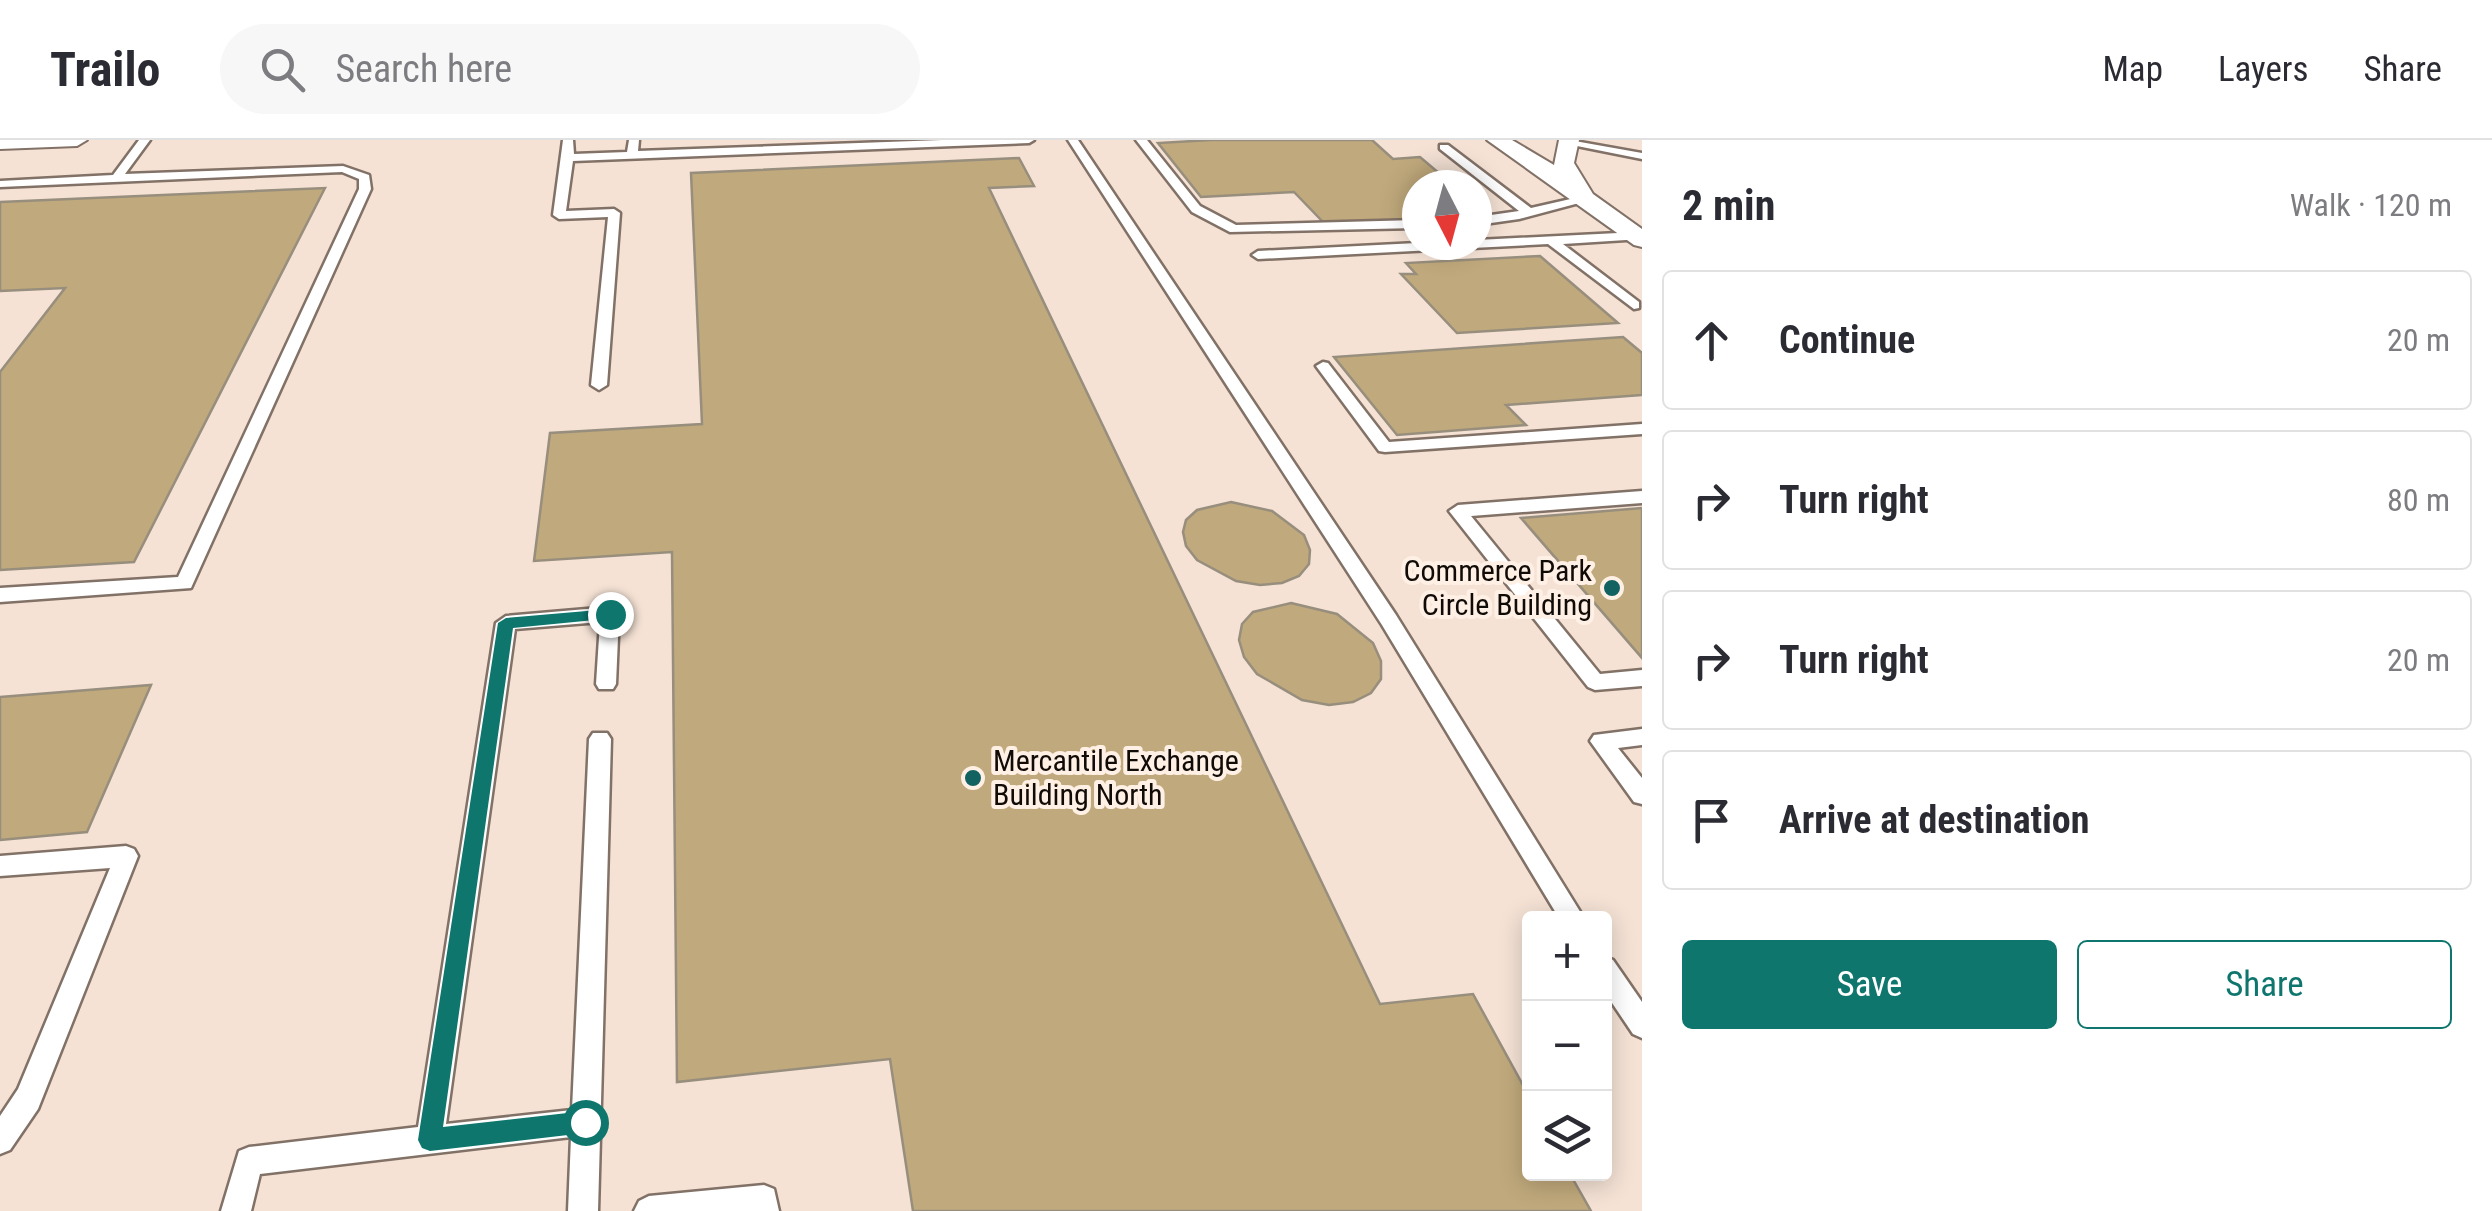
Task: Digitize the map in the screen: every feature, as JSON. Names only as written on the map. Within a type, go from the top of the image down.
[{"type":"street","points":[[0,143],[77,140]]},
{"type":"street","points":[[1496,140],[1528,157],[1640,238]]},
{"type":"street","points":[[1568,142],[1562,163],[1588,199]]},
{"type":"lane","points":[[116,178],[146,140]]},
{"type":"lane","points":[[568,140],[560,215],[614,214],[599,385]]},
{"type":"lane","points":[[632,155],[634,140]]},
{"type":"lane","points":[[568,158],[1029,140]]},
{"type":"lane","points":[[1074,140],[1389,620],[1568,911]]},
{"type":"lane","points":[[1141,140],[1196,209],[1234,229],[1402,224]]},
{"type":"lane","points":[[1568,142],[1642,156]]},
{"type":"lane","points":[[1444,147],[1528,212]]},
{"type":"lane","points":[[0,184],[343,169],[364,177],[365,189],[184,583],[0,595]]},
{"type":"lane","points":[[1492,220],[1506,220],[1549,204],[1588,199]]},
{"type":"lane","points":[[1258,255],[1640,238]]},
{"type":"lane","points":[[1553,242],[1634,305]]},
{"type":"lane","points":[[1323,366],[1385,447],[1642,429]]},
{"type":"lane","points":[[1642,497],[1458,511],[1595,682],[1642,678]]},
{"type":"lane","points":[[430,1140],[506,623],[610,614],[606,684]]},
{"type":"lane","points":[[1642,737],[1601,741],[1642,794]]},
{"type":"lane","points":[[583,1211],[600,740]]},
{"type":"lane","points":[[0,866],[126,856],[28,1099],[0,1140]]},
{"type":"lane","points":[[1612,980],[1642,1025]]},
{"type":"lane","points":[[236,1211],[248,1161],[585,1122]]},
{"type":"lane","points":[[649,1211],[764,1199],[764,1211]]},
{"type":"building","points":[[1372,140],[1393,159],[1420,157],[1435,170],[1402,170],[1402,220],[1325,224],[1294,192],[1201,197],[1158,143]]},
{"type":"building","name":"Mercantile Exchange Building North","points":[[1019,158],[1034,186],[989,188],[1380,1004],[1473,994],[1522,1083],[1522,1181],[1574,1181],[1591,1211],[913,1211],[890,1059],[677,1082],[672,552],[534,561],[550,433],[702,424],[691,173]]},
{"type":"building","points":[[325,188],[134,562],[0,570],[0,372],[65,288],[0,291],[0,202]]},
{"type":"building","points":[[1540,256],[1618,323],[1457,333],[1401,274],[1416,274],[1406,263]]},
{"type":"building","points":[[1623,337],[1642,353],[1642,395],[1506,405],[1526,425],[1397,435],[1334,357]]},
{"type":"building","points":[[1231,502],[1272,511],[1304,535],[1310,550],[1309,564],[1299,576],[1260,585],[1236,581],[1197,560],[1186,546],[1186,520],[1197,510]]},
{"type":"building","name":"Commerce Park Circle Building","points":[[1642,508],[1642,658],[1521,518]]},
{"type":"building","points":[[1291,603],[1337,614],[1373,643],[1381,661],[1381,679],[1371,693],[1353,702],[1329,705],[1302,700],[1257,674],[1244,657],[1239,640],[1242,624],[1253,612]]},
{"type":"building","points":[[151,685],[87,832],[0,840],[0,697]]},
{"type":"place","name":"Commerce Park Circle Building","points":[[1612,588]]},
{"type":"place","name":"Mercantile Exchange Building North","points":[[973,778]]},
{"type":"route","points":[[585,1122],[430,1140],[506,623],[610,614]]}]
